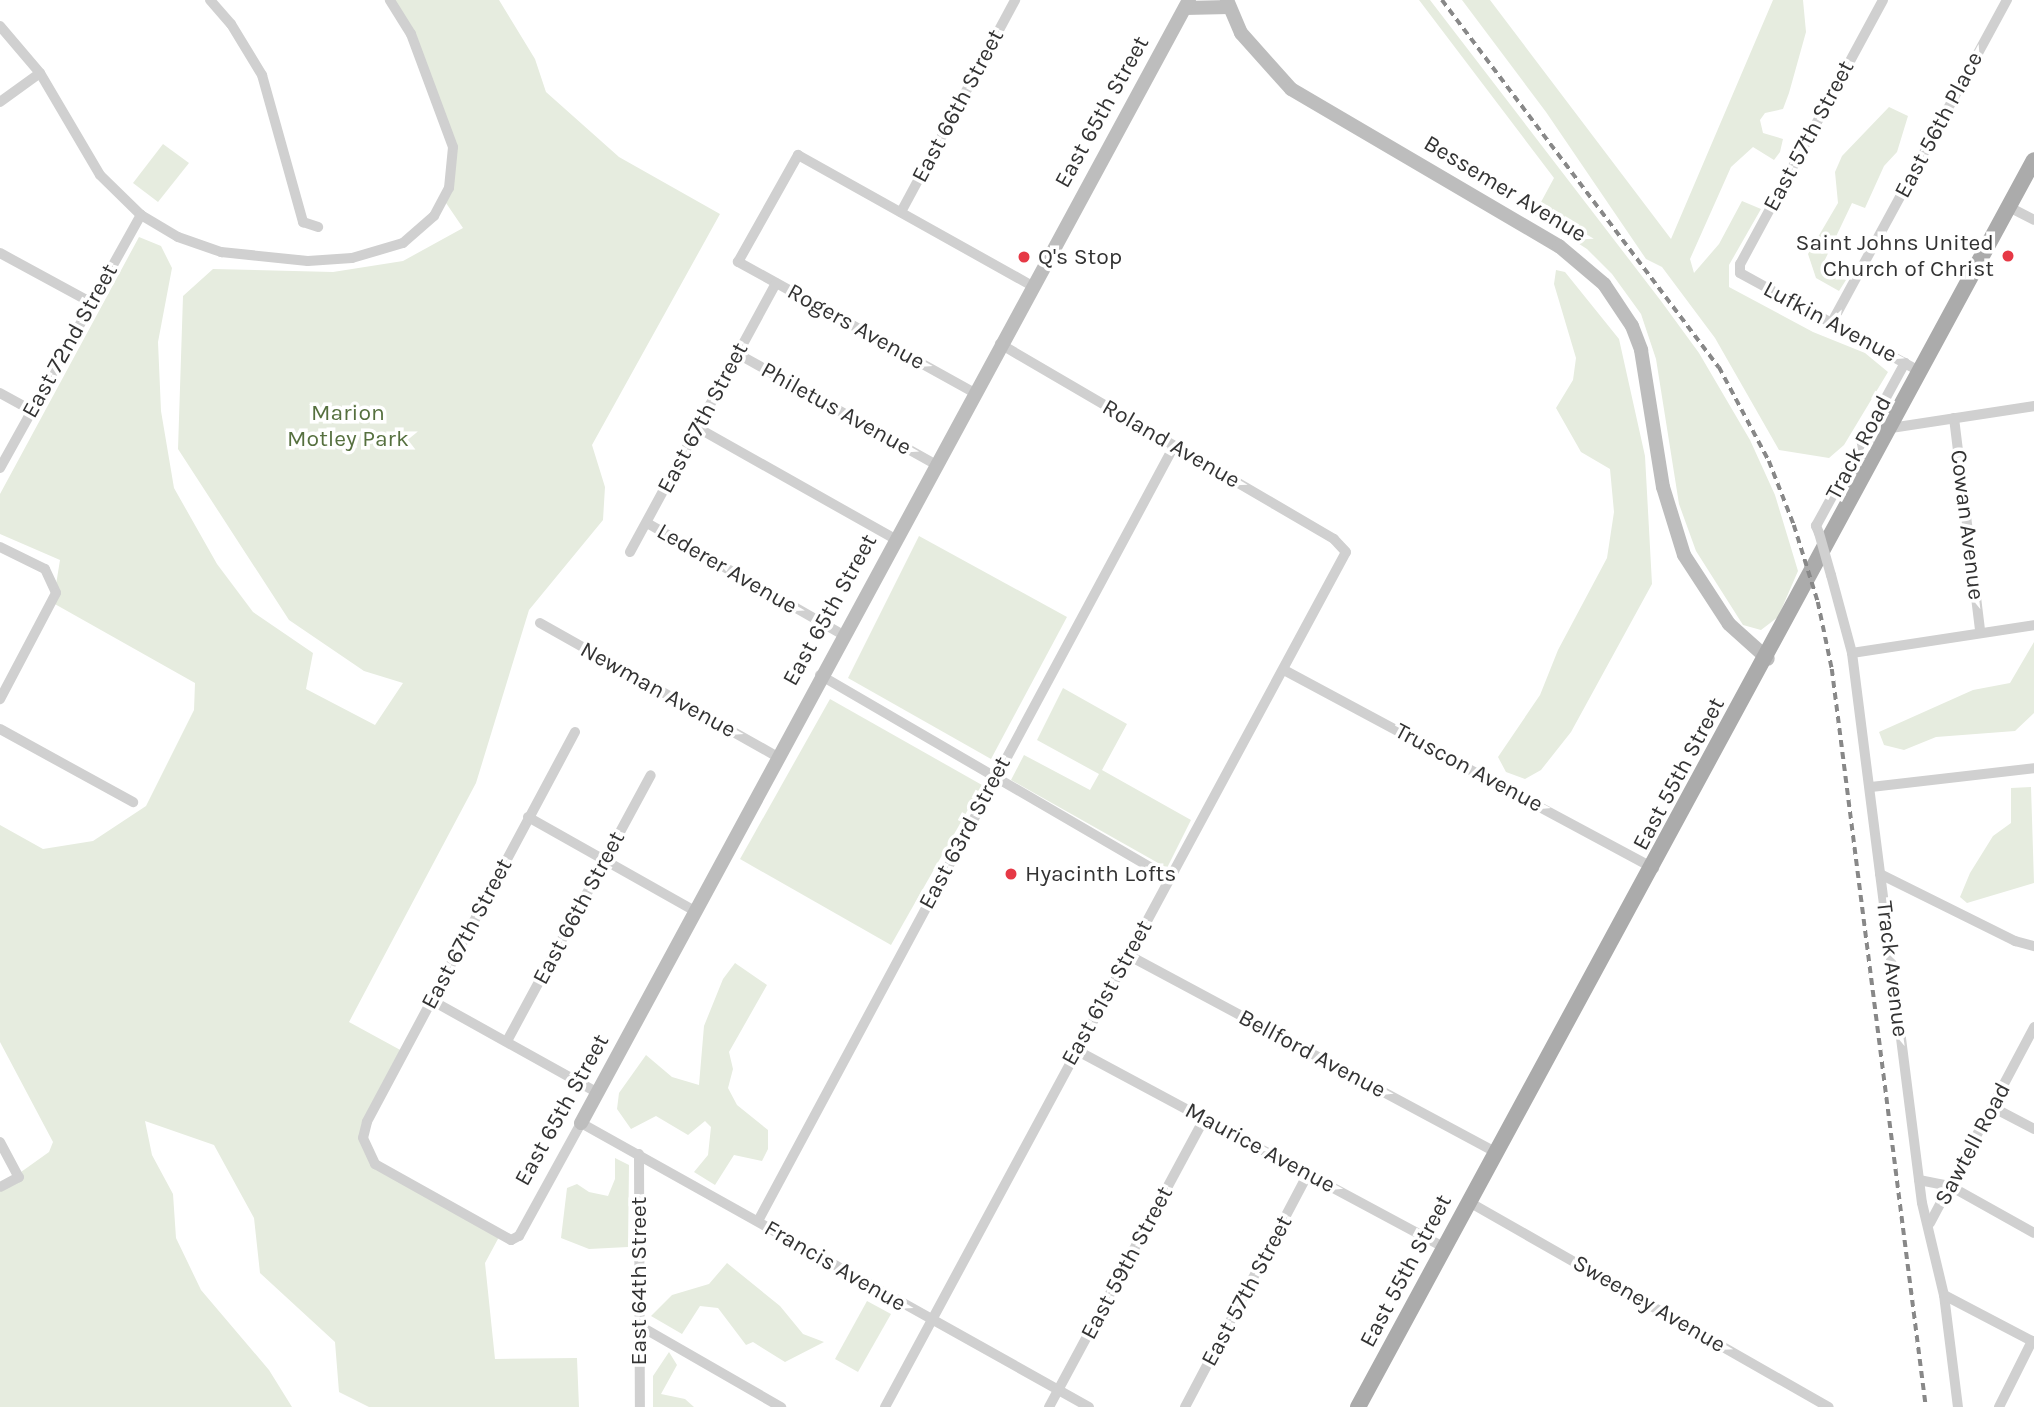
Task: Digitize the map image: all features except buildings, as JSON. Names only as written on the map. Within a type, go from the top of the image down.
[{"type":"main road","name":"East 55th Street","points":[[1358,1407],[1768,659],[2034,160]]},
{"type":"street","points":[[209,0],[230,24],[262,75],[303,222],[318,227]]},
{"type":"street","points":[[0,26],[40,73],[100,175],[141,215],[196,244],[246,257],[308,261],[384,251],[403,243],[434,216],[449,188],[453,147],[411,34],[390,0]]},
{"type":"street","name":"East 66th Street","points":[[901,212],[1015,0]]},
{"type":"street","name":"East 57th Street","points":[[1740,273],[1741,264],[1883,0]]},
{"type":"street","name":"East 56th Place","points":[[1831,324],[2007,0]]},
{"type":"street","points":[[1187,4],[1228,3]]},
{"type":"street","name":"Bessemer Avenue","points":[[1228,3],[1257,54],[1291,89],[1559,246],[1604,284],[1632,326],[1641,350],[1663,487],[1684,555],[1728,624],[1768,659]]},
{"type":"street","name":"East 65th Street","points":[[511,1240],[519,1236],[598,1093],[776,756],[1187,4]]},
{"type":"street","points":[[0,102],[40,73]]},
{"type":"street","name":"Rogers Avenue","points":[[901,212],[798,155],[738,262],[973,392]]},
{"type":"street","points":[[2009,207],[2034,220]]},
{"type":"street","points":[[901,212],[1032,286]]},
{"type":"street","name":"East 72nd Street","points":[[0,468],[141,215]]},
{"type":"street","points":[[0,253],[92,303]]},
{"type":"street","name":"Lufkin Avenue","points":[[1740,273],[1921,372]]},
{"type":"street","name":"East 67th Street","points":[[630,552],[776,283]]},
{"type":"street","name":"Roland Avenue","points":[[1000,344],[1341,544]]},
{"type":"street","name":"Philetus Avenue","points":[[738,354],[935,464]]},
{"type":"street","name":"Track Road","points":[[1819,533],[1816,526],[1905,363]]},
{"type":"street","points":[[0,393],[31,410]]},
{"type":"street","points":[[1891,428],[2034,406]]},
{"type":"street","name":"Cowan Avenue","points":[[1954,418],[1980,631]]},
{"type":"street","points":[[698,428],[895,539]]},
{"type":"street","name":"East 63rd Street","points":[[758,1221],[1174,446]]},
{"type":"street","name":"Lederer Avenue","points":[[647,523],[843,635]]},
{"type":"street","name":"Track Avenue","points":[[1819,533],[1852,653],[1919,1180],[1944,1294],[1958,1407]]},
{"type":"street","name":"East 61st Street","points":[[885,1407],[1076,1050],[1346,557],[1341,544]]},
{"type":"street","points":[[0,547],[37,563],[50,574],[56,593],[0,699]]},
{"type":"street","name":"Newman Avenue","points":[[540,623],[776,756]]},
{"type":"street","points":[[1852,653],[1980,631],[2034,625]]},
{"type":"street","name":"Truscon Avenue","points":[[1284,670],[1654,868]]},
{"type":"street","points":[[820,675],[1170,879]]},
{"type":"street","points":[[0,729],[133,802]]},
{"type":"street","name":"East 67th Street","points":[[511,1240],[375,1164],[363,1138],[372,1111],[575,732]]},
{"type":"street","points":[[1871,787],[2034,768]]},
{"type":"street","name":"East 66th Street","points":[[507,1041],[651,775]]},
{"type":"street","points":[[528,817],[695,911]]},
{"type":"street","points":[[1880,874],[2015,941],[2034,946]]},
{"type":"street","name":"Bellford Avenue","points":[[1128,955],[1496,1152]]},
{"type":"street","points":[[431,1000],[598,1093]]},
{"type":"street","name":"Sawtell Road","points":[[1930,1223],[1994,1108],[2034,1027]]},
{"type":"street","name":"Maurice Avenue","points":[[1076,1050],[1444,1247]]},
{"type":"street","points":[[1994,1108],[2034,1129]]},
{"type":"street","name":"East 59th Street","points":[[1049,1407],[1204,1119]]},
{"type":"street","name":"Francis Avenue","points":[[581,1123],[758,1221],[932,1323],[1089,1407]]},
{"type":"street","points":[[0,1142],[19,1177],[0,1187]]},
{"type":"street","name":"East 64th Street","points":[[639,1154],[640,1407]]},
{"type":"street","name":"East 57th Street","points":[[1185,1407],[1308,1174]]},
{"type":"street","points":[[1919,1180],[1950,1186],[2034,1233]]},
{"type":"street","name":"Sweeney Avenue","points":[[1469,1202],[1829,1407]]},
{"type":"street","points":[[1944,1294],[2033,1342],[1999,1407]]},
{"type":"street","points":[[640,1326],[780,1407]]},
{"type":"green space","name":"Marion Motley Park","points":[[390,0],[499,0],[535,59],[546,92],[619,157],[720,214],[592,445],[605,487],[603,520],[529,610],[476,783],[349,1022],[404,1052],[363,1138],[375,1164],[499,1237],[485,1263],[495,1359],[577,1358],[579,1407],[369,1407],[339,1392],[335,1342],[260,1273],[254,1218],[214,1145],[145,1121],[152,1155],[173,1194],[176,1238],[201,1290],[269,1370],[292,1407],[0,1407],[0,1187],[49,1152],[53,1142],[0,1042],[0,825],[43,849],[93,841],[146,806],[194,710],[195,683],[53,603],[60,560],[0,534],[0,494],[139,237],[161,246],[172,268],[158,342],[161,411],[174,488],[217,564],[253,612],[313,653],[306,689],[375,725],[403,683],[364,671],[289,620],[178,449],[183,296],[213,269],[333,272],[403,261],[463,228],[444,200],[453,147],[435,90]]},
{"type":"green space","points":[[1419,0],[1430,0],[1661,301],[1699,353],[1750,440],[1775,495],[1798,571],[1778,617],[1761,630],[1743,625],[1696,551],[1679,504],[1656,359],[1641,314],[1612,274],[1587,249],[1534,215],[1554,178]]},
{"type":"green space","points":[[1462,0],[1490,0],[1671,239],[1773,0],[1803,0],[1806,32],[1789,93],[1783,109],[1765,113],[1760,120],[1763,133],[1783,139],[1780,152],[1774,160],[1753,147],[1731,167],[1690,259],[1694,273],[1719,244],[1742,201],[1761,209],[1729,265],[1729,287],[1813,332],[1865,353],[1888,372],[1844,445],[1829,458],[1779,450],[1715,338],[1662,267],[1646,259],[1546,112]]},
{"type":"green space","points":[[1889,107],[1908,116],[1897,152],[1884,166],[1865,208],[1852,203],[1822,266],[1846,280],[1839,291],[1816,278],[1808,254],[1838,203],[1835,172],[1842,156]]},
{"type":"green space","points":[[163,144],[189,163],[158,202],[133,183]]},
{"type":"green space","points":[[1556,270],[1565,272],[1619,339],[1645,456],[1652,584],[1571,732],[1541,770],[1525,779],[1506,772],[1498,757],[1540,695],[1558,650],[1607,558],[1614,512],[1610,469],[1581,452],[1556,408],[1573,380],[1576,358],[1554,284]]},
{"type":"green space","points":[[919,536],[1067,617],[991,759],[848,678]]},
{"type":"green space","points":[[2034,642],[2034,713],[2015,731],[1936,737],[1904,750],[1884,745],[1879,732],[1973,690],[2010,683]]},
{"type":"green space","points":[[1063,688],[1127,724],[1102,770],[1191,820],[1167,868],[1011,780],[1024,755],[1090,790],[1099,774],[1037,740]]},
{"type":"green space","points":[[830,699],[982,785],[891,945],[740,859]]},
{"type":"green space","points":[[2031,787],[2034,883],[1967,903],[1960,897],[1970,873],[1993,836],[2011,823],[2011,788]]},
{"type":"green space","points":[[735,963],[767,985],[729,1052],[733,1069],[728,1088],[737,1105],[768,1130],[768,1149],[762,1161],[734,1155],[715,1185],[694,1172],[708,1155],[711,1127],[705,1121],[688,1135],[656,1116],[631,1129],[617,1109],[619,1093],[646,1055],[672,1077],[699,1085],[704,1026],[723,979]]},
{"type":"green space","points":[[615,1158],[629,1165],[628,1247],[589,1249],[561,1238],[567,1188],[577,1184],[589,1192],[608,1196],[615,1179]]},
{"type":"green space","points":[[727,1263],[780,1306],[803,1334],[824,1342],[785,1362],[753,1342],[746,1345],[718,1308],[700,1306],[682,1334],[651,1316],[672,1295],[709,1284]]},
{"type":"green space","points":[[867,1301],[891,1314],[858,1372],[835,1359]]},
{"type":"green space","points":[[669,1352],[677,1365],[661,1394],[685,1399],[694,1407],[653,1407],[653,1376]]},
{"type":"railway","points":[[1442,0],[1719,367],[1769,461],[1794,525],[1818,602],[1832,669],[1926,1407]]},
{"type":"place","name":"Saint Johns United Church of Christ","points":[[2008,256]]},
{"type":"place","name":"Q's Stop","points":[[1024,257]]},
{"type":"place","name":"Hyacinth Lofts","points":[[1011,874]]}]
